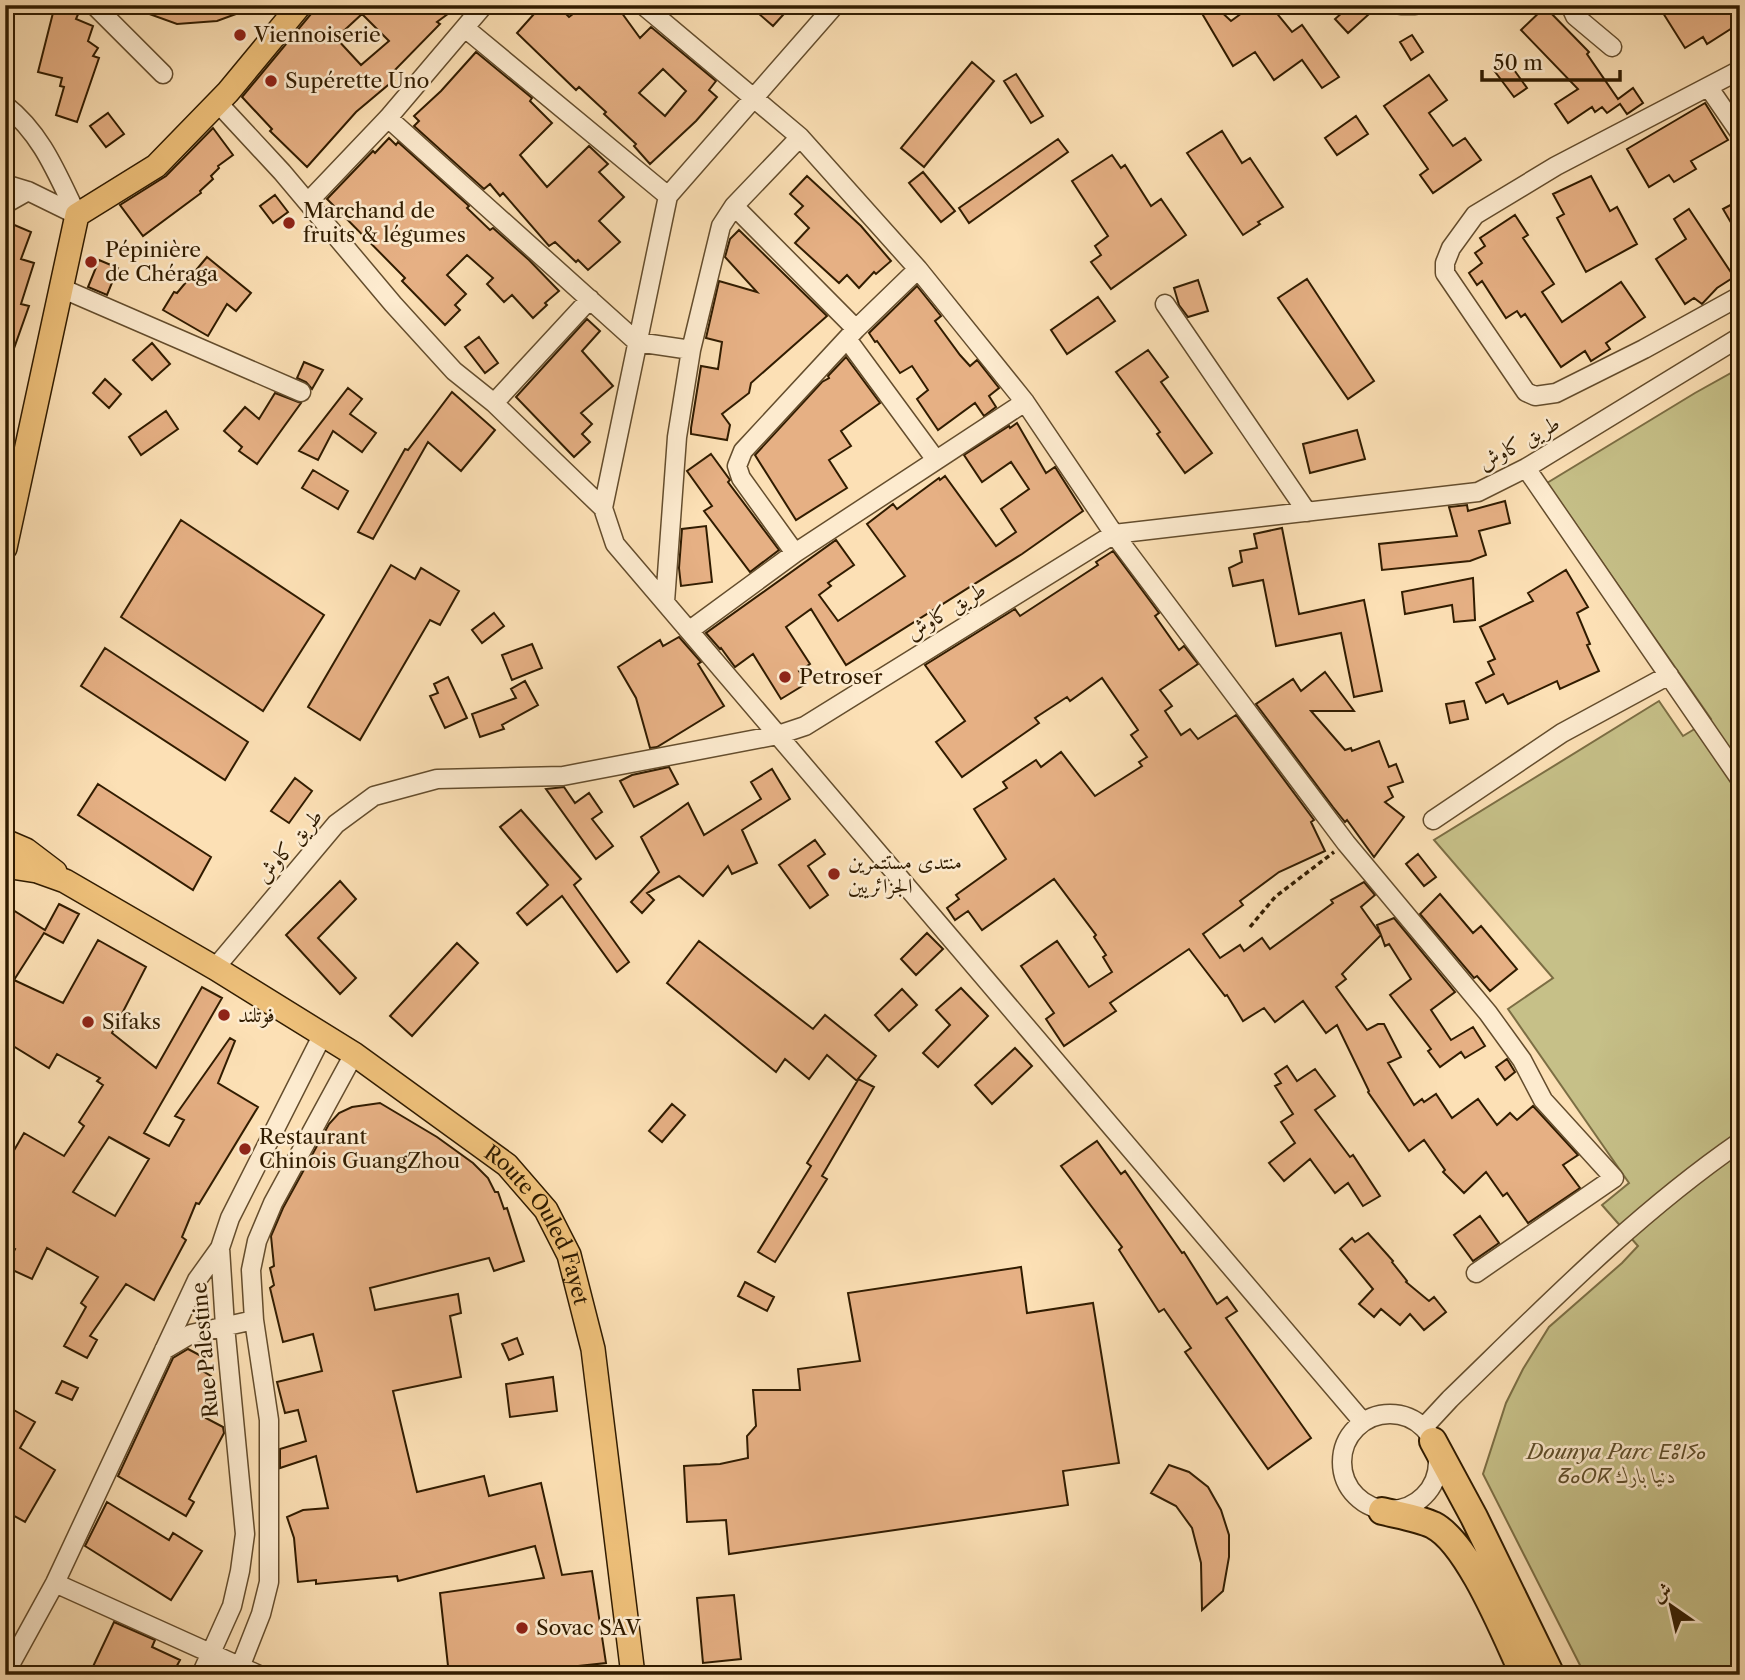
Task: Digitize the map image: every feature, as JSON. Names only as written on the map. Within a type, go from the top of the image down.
[{"type":"highway","points":[[1428,1434],[1474,1517],[1551,1675]]},
{"type":"highway","points":[[1382,1511],[1433,1525],[1452,1538],[1467,1558],[1524,1675]]},
{"type":"main road","points":[[5,548],[77,215],[156,166],[217,102],[300,5]]},
{"type":"main road","points":[[5,841],[37,856],[65,881]]},
{"type":"main road","points":[[5,866],[37,871],[65,881]]},
{"type":"main road","name":"Route Ouled Fayet","points":[[65,881],[215,968],[354,1054],[507,1165],[546,1210],[569,1255],[593,1349],[633,1675]]},
{"type":"street","points":[[94,5],[163,74]]},
{"type":"street","points":[[308,202],[388,118],[484,5]]},
{"type":"street","points":[[643,5],[800,136],[918,269],[1024,402],[1114,534],[1346,843],[1488,1013],[1522,1060],[1543,1100],[1614,1178],[1476,1273]]},
{"type":"street","points":[[603,508],[667,196],[835,5]]},
{"type":"street","points":[[1401,5],[1415,5]]},
{"type":"street","points":[[1570,5],[1575,16],[1612,47]]},
{"type":"street","points":[[465,28],[667,196]]},
{"type":"street","points":[[1740,70],[1556,166],[1475,215],[1451,248],[1445,263],[1445,274],[1526,392],[1535,396],[1556,393],[1644,349],[1740,296]]},
{"type":"street","points":[[1709,88],[1740,133]]},
{"type":"street","points":[[217,102],[308,202],[393,304],[454,371],[494,403],[603,508],[615,544],[1363,1422]]},
{"type":"street","points":[[5,105],[23,119],[48,154],[77,215]]},
{"type":"street","points":[[388,118],[637,342],[691,350]]},
{"type":"street","points":[[665,602],[677,437],[691,350],[721,226],[733,206],[800,136]]},
{"type":"street","points":[[5,184],[28,191],[77,215]]},
{"type":"street","points":[[5,204],[28,191]]},
{"type":"street","points":[[733,206],[851,334],[936,460]]},
{"type":"street","points":[[796,553],[741,478],[737,466],[743,451],[851,334],[918,269]]},
{"type":"street","points":[[61,288],[301,392]]},
{"type":"street","points":[[494,403],[590,299]]},
{"type":"street","points":[[1165,304],[1307,512]]},
{"type":"street","name":"طريق كاوش","points":[[215,968],[336,824],[374,796],[437,779],[563,776],[778,735],[805,726],[1114,534],[1478,492],[1526,468],[1740,337]]},
{"type":"street","points":[[690,630],[796,553],[1024,402]]},
{"type":"street","points":[[1526,468],[1740,779]]},
{"type":"street","points":[[1433,820],[1562,733],[1669,675]]},
{"type":"street","name":"Rue Palestine","points":[[201,1675],[232,1606],[245,1534],[220,1248],[230,1218],[321,1035]]},
{"type":"street","points":[[239,1671],[261,1614],[269,1582],[269,1420],[254,1320],[251,1270],[257,1241],[273,1203],[354,1054]]},
{"type":"street","points":[[1428,1434],[1460,1389],[1625,1231],[1686,1181],[1740,1142]]},
{"type":"street","points":[[5,1674],[55,1583],[197,1280],[220,1248]]},
{"type":"street","points":[[164,1350],[191,1334],[254,1320]]},
{"type":"street","points":[[1394,1414],[1410,1418],[1428,1434],[1438,1456],[1437,1472],[1427,1494],[1414,1504],[1398,1510],[1382,1511],[1366,1505],[1353,1495],[1344,1480],[1340,1464],[1343,1448],[1351,1433],[1363,1422],[1378,1415],[1394,1414]]},
{"type":"street","points":[[55,1583],[211,1654],[239,1671],[259,1675]]},
{"type":"path","points":[[1250,927],[1275,897],[1346,843]]},
{"type":"green space","name":"Dounya Parc ⴹⵓⵏⵢⴰ ⵒⴰⵔⴽ دنيا بارك","points":[[1740,368],[1740,1675],[1585,1675],[1483,1474],[1506,1403],[1549,1327],[1638,1246],[1602,1205],[1629,1183],[1508,1009],[1553,978],[1434,840],[1659,701],[1683,736],[1711,719],[1547,483]]},
{"type":"building","points":[[55,5],[82,5],[76,19],[93,26],[88,41],[98,48],[93,56],[99,58],[77,122],[56,115],[64,87],[60,86],[62,78],[38,72]]},
{"type":"building","points":[[130,5],[255,7],[217,21],[177,24]]},
{"type":"building","points":[[314,5],[460,5],[437,22],[440,24],[390,75],[394,80],[356,112],[307,167],[270,131],[272,129],[242,97],[311,14]],"holes":[[[362,14],[389,41],[361,65],[336,38]]]},
{"type":"building","points":[[542,5],[557,5],[569,17],[585,5],[616,5],[640,38],[651,27],[716,81],[709,90],[717,97],[696,121],[650,164],[634,146],[636,144],[604,114],[606,112],[579,87],[576,90],[517,33]],"holes":[[[663,69],[686,91],[665,116],[639,93]]]},
{"type":"building","points":[[766,5],[792,5],[773,26],[758,13]]},
{"type":"building","points":[[1197,5],[1214,5],[1231,21],[1253,5],[1270,5],[1292,32],[1302,25],[1339,77],[1322,88],[1302,60],[1274,80],[1255,52],[1233,66]]},
{"type":"building","points":[[1351,5],[1359,5],[1368,15],[1348,33],[1335,19]]},
{"type":"building","points":[[1658,5],[1740,5],[1740,23],[1707,44],[1703,37],[1685,48]]},
{"type":"building","points":[[1545,7],[1589,52],[1587,54],[1618,99],[1633,88],[1643,103],[1627,114],[1620,104],[1607,113],[1602,107],[1595,112],[1592,107],[1568,123],[1555,104],[1578,89],[1521,30]]},
{"type":"building","points":[[1412,35],[1423,52],[1411,60],[1400,42]]},
{"type":"building","points":[[476,52],[532,98],[530,101],[552,123],[520,155],[547,187],[589,146],[608,164],[599,172],[624,197],[599,221],[620,242],[588,270],[555,242],[549,246],[503,193],[500,196],[490,184],[484,189],[414,126],[419,121],[414,116]]},
{"type":"building","points":[[1507,60],[1527,88],[1514,97],[1493,69]]},
{"type":"building","points":[[972,62],[994,81],[924,167],[901,148]]},
{"type":"building","points":[[1016,74],[1043,116],[1031,123],[1004,81]]},
{"type":"building","points":[[1429,75],[1447,100],[1429,113],[1453,146],[1465,138],[1481,160],[1433,193],[1420,175],[1428,169],[1384,106]]},
{"type":"building","points":[[1705,103],[1728,140],[1691,161],[1696,169],[1674,182],[1669,175],[1649,187],[1627,149]]},
{"type":"building","points":[[108,113],[124,134],[106,147],[90,126]]},
{"type":"building","points":[[1356,116],[1368,134],[1337,155],[1325,138]]},
{"type":"building","points":[[213,128],[233,155],[218,166],[211,176],[213,179],[201,193],[143,236],[120,205],[166,176]]},
{"type":"building","points":[[1222,131],[1242,163],[1250,158],[1283,207],[1243,235],[1187,153]]},
{"type":"building","points":[[389,138],[396,145],[398,142],[469,206],[467,208],[490,230],[493,228],[529,260],[559,291],[533,318],[512,295],[504,302],[487,284],[493,278],[467,255],[447,275],[466,294],[455,305],[460,310],[445,325],[402,281],[405,278],[327,199]]},
{"type":"building","points":[[1058,139],[1068,152],[969,223],[959,208]]},
{"type":"building","points":[[1112,155],[1121,168],[1125,165],[1151,206],[1161,199],[1186,235],[1111,289],[1091,262],[1101,255],[1095,246],[1108,236],[1072,181]]},
{"type":"building","points":[[923,172],[955,211],[941,222],[909,183]]},
{"type":"building","points":[[807,176],[861,226],[891,261],[876,274],[874,272],[859,288],[847,275],[839,283],[795,243],[809,228],[795,214],[803,206],[790,194]]},
{"type":"building","points":[[1591,176],[1610,211],[1617,207],[1637,244],[1586,272],[1557,218],[1564,214],[1553,194]]},
{"type":"building","points":[[275,195],[288,212],[273,223],[260,206]]},
{"type":"building","points":[[1740,200],[1740,238],[1723,209]]},
{"type":"building","points":[[1689,209],[1734,277],[1717,288],[1702,304],[1694,298],[1685,304],[1656,259],[1686,239],[1674,219]]},
{"type":"building","points":[[1515,215],[1528,235],[1523,238],[1554,284],[1542,292],[1562,322],[1621,282],[1645,317],[1606,343],[1610,349],[1591,361],[1585,351],[1561,367],[1525,314],[1521,317],[1517,311],[1506,318],[1482,281],[1477,285],[1469,273],[1482,263],[1475,253],[1485,246],[1480,238]]},
{"type":"building","points":[[5,221],[31,232],[21,259],[34,263],[21,304],[29,306],[7,368],[5,367]]},
{"type":"building","points":[[739,230],[827,316],[751,383],[749,393],[722,414],[730,425],[727,440],[691,434],[691,428],[701,366],[718,369],[722,342],[706,338],[719,281],[757,292],[725,257],[730,239]]},
{"type":"building","points":[[207,257],[251,293],[236,311],[227,304],[208,336],[163,310],[174,292],[177,293]]},
{"type":"building","points":[[99,260],[118,268],[107,295],[88,287]]},
{"type":"building","points":[[1307,279],[1374,381],[1348,399],[1278,298]]},
{"type":"building","points":[[1198,280],[1208,311],[1188,317],[1179,305],[1174,288]]},
{"type":"building","points":[[917,286],[941,316],[935,321],[960,355],[970,366],[977,360],[999,388],[989,396],[996,407],[984,416],[975,403],[938,430],[917,399],[928,390],[912,366],[900,373],[869,333]]},
{"type":"building","points":[[1098,297],[1115,321],[1067,354],[1051,330]]},
{"type":"building","points":[[587,319],[600,331],[582,351],[613,386],[581,413],[592,424],[582,434],[590,442],[574,457],[516,397]]},
{"type":"building","points":[[479,337],[498,363],[485,373],[465,347]]},
{"type":"building","points":[[152,343],[170,364],[152,380],[133,360]]},
{"type":"building","points":[[1148,350],[1168,377],[1161,382],[1212,453],[1185,473],[1157,434],[1160,432],[1116,372]]},
{"type":"building","points":[[846,357],[880,403],[841,431],[851,446],[829,460],[847,488],[796,520],[755,455]]},
{"type":"building","points":[[304,362],[323,370],[312,389],[297,378]]},
{"type":"building","points":[[105,379],[121,394],[109,408],[93,393]]},
{"type":"building","points":[[348,388],[362,399],[350,414],[376,433],[362,452],[333,431],[318,460],[299,451]]},
{"type":"building","points":[[452,392],[495,430],[461,471],[428,442],[373,539],[358,532],[405,449],[408,450]]},
{"type":"building","points":[[275,393],[301,403],[257,464],[239,451],[242,447],[224,431],[245,407],[259,419]]},
{"type":"building","points":[[166,411],[178,429],[141,455],[129,437]]},
{"type":"building","points":[[1017,423],[1046,473],[1055,467],[1083,511],[1022,554],[846,665],[811,609],[786,627],[810,664],[799,671],[807,683],[781,699],[753,654],[735,667],[706,633],[836,540],[854,565],[828,583],[831,586],[819,595],[838,621],[905,576],[867,524],[893,504],[897,509],[945,476],[996,546],[1016,532],[1001,509],[1029,489],[1011,462],[982,482],[964,455]]},
{"type":"building","points":[[1357,430],[1365,459],[1310,473],[1303,444]]},
{"type":"building","points":[[711,454],[730,480],[728,482],[779,550],[750,572],[704,511],[712,506],[687,471]]},
{"type":"building","points":[[313,470],[348,491],[338,509],[302,488]]},
{"type":"building","points":[[1505,501],[1510,523],[1479,531],[1486,555],[1470,561],[1382,570],[1379,544],[1457,536],[1449,507],[1467,505],[1468,511]]},
{"type":"building","points":[[181,520],[324,615],[263,711],[121,617]]},
{"type":"building","points":[[706,526],[712,582],[681,586],[679,568],[682,529]]},
{"type":"building","points":[[1282,528],[1299,614],[1364,600],[1382,691],[1354,697],[1341,633],[1276,646],[1263,580],[1233,586],[1229,568],[1242,562],[1240,551],[1257,548],[1254,534]]},
{"type":"building","points":[[1113,551],[1159,613],[1155,616],[1179,650],[1184,646],[1198,664],[1160,690],[1172,706],[1165,711],[1181,735],[1190,729],[1198,739],[1236,715],[1314,820],[1311,822],[1325,851],[1279,872],[1240,901],[1243,905],[1203,934],[1220,958],[1240,945],[1244,951],[1262,938],[1270,949],[1333,903],[1331,900],[1364,882],[1375,895],[1361,907],[1381,935],[1342,974],[1346,979],[1336,987],[1367,1030],[1384,1024],[1401,1057],[1388,1063],[1414,1105],[1436,1094],[1452,1118],[1478,1099],[1497,1125],[1510,1113],[1517,1120],[1533,1106],[1578,1155],[1563,1165],[1580,1188],[1528,1223],[1507,1193],[1503,1196],[1486,1172],[1464,1193],[1443,1172],[1445,1170],[1424,1140],[1409,1151],[1368,1092],[1337,1025],[1326,1033],[1303,1001],[1275,1022],[1264,1008],[1243,1021],[1227,995],[1225,996],[1189,949],[1110,1003],[1116,1011],[1064,1046],[1046,1019],[1054,1013],[1021,966],[1057,941],[1089,987],[1112,972],[1103,957],[1106,955],[1094,937],[1096,935],[1054,879],[982,930],[968,911],[955,920],[947,908],[959,899],[956,895],[1006,859],[974,809],[1007,788],[1003,782],[1036,760],[1041,767],[1061,752],[1095,796],[1142,766],[1139,762],[1147,757],[1131,735],[1138,730],[1102,678],[1070,701],[1067,697],[1035,718],[1039,723],[962,777],[936,742],[965,721],[925,665],[1015,609],[1020,616],[1098,565],[1096,562]]},
{"type":"building","points":[[391,565],[415,579],[421,568],[459,591],[440,625],[430,620],[360,740],[308,707]]},
{"type":"building","points":[[1566,570],[1588,607],[1577,613],[1599,671],[1560,689],[1557,681],[1508,704],[1503,694],[1486,703],[1476,683],[1494,674],[1488,662],[1495,659],[1480,627],[1533,601],[1528,593]]},
{"type":"building","points":[[1473,578],[1475,620],[1454,622],[1452,605],[1405,614],[1402,592]]},
{"type":"building","points":[[494,613],[504,626],[482,643],[472,630]]},
{"type":"building","points":[[679,637],[701,662],[698,664],[724,706],[657,747],[650,748],[636,698],[618,667],[660,640],[663,646]]},
{"type":"building","points":[[532,644],[542,668],[512,680],[502,655]]},
{"type":"building","points":[[105,648],[248,742],[225,780],[81,686]]},
{"type":"building","points":[[1325,672],[1354,711],[1311,711],[1345,750],[1351,748],[1352,751],[1379,741],[1389,767],[1396,764],[1403,782],[1388,787],[1393,797],[1385,802],[1404,817],[1374,857],[1256,704],[1293,679],[1301,691]]},
{"type":"building","points":[[448,677],[467,718],[445,728],[430,696],[438,693],[434,684]]},
{"type":"building","points":[[525,681],[538,705],[502,725],[504,729],[480,737],[472,714],[516,698],[511,689]]},
{"type":"building","points":[[1464,701],[1468,719],[1450,723],[1446,704]]},
{"type":"building","points":[[669,767],[678,784],[634,807],[620,781],[632,775]]},
{"type":"building","points":[[772,769],[790,799],[742,830],[757,863],[732,874],[728,866],[703,896],[679,876],[647,893],[654,900],[642,913],[631,902],[659,872],[641,837],[688,803],[704,835],[761,799],[751,782]]},
{"type":"building","points":[[295,778],[312,791],[289,823],[271,811]]},
{"type":"building","points":[[98,784],[211,857],[193,890],[78,815]]},
{"type":"building","points":[[564,787],[575,803],[589,793],[602,812],[592,819],[613,846],[596,859],[546,789]]},
{"type":"building","points":[[521,810],[581,879],[574,885],[629,962],[617,972],[562,896],[527,925],[517,913],[548,885],[500,827]]},
{"type":"building","points":[[815,840],[825,854],[808,866],[828,895],[810,908],[779,865]]},
{"type":"building","points":[[1418,854],[1436,877],[1424,886],[1406,864]]},
{"type":"building","points":[[340,881],[356,899],[318,938],[356,978],[340,994],[286,935]]},
{"type":"building","points":[[1440,894],[1473,933],[1481,926],[1517,969],[1490,991],[1477,976],[1474,978],[1420,914]]},
{"type":"building","points":[[59,904],[79,914],[63,943],[44,933],[14,980],[63,1003],[98,940],[146,967],[112,1033],[156,1068],[202,987],[222,998],[144,1133],[169,1146],[184,1120],[175,1116],[230,1038],[235,1041],[218,1083],[258,1107],[199,1204],[196,1203],[182,1237],[186,1240],[154,1300],[126,1284],[90,1336],[97,1340],[87,1358],[64,1346],[86,1307],[81,1303],[98,1277],[47,1248],[32,1279],[6,1267],[15,1249],[5,1245],[5,1166],[24,1133],[64,1156],[84,1126],[79,1122],[103,1085],[97,1081],[100,1078],[57,1054],[49,1068],[5,1041],[5,905],[45,930]],"holes":[[[109,1137],[149,1159],[115,1216],[73,1192]]]},
{"type":"building","points":[[1394,918],[1455,992],[1431,1010],[1451,1040],[1473,1027],[1485,1046],[1465,1058],[1461,1052],[1440,1067],[1428,1051],[1431,1049],[1390,995],[1411,979],[1389,944],[1385,946],[1377,925]]},
{"type":"building","points":[[927,933],[943,949],[916,975],[901,959]]},
{"type":"building","points":[[699,941],[813,1029],[825,1015],[876,1056],[858,1079],[874,1087],[822,1176],[827,1179],[775,1262],[758,1252],[811,1166],[807,1163],[858,1080],[827,1055],[809,1079],[785,1059],[776,1072],[667,983]]},
{"type":"building","points":[[457,943],[478,963],[412,1036],[390,1016]]},
{"type":"building","points":[[961,988],[988,1016],[938,1067],[923,1053],[950,1025],[936,1010]]},
{"type":"building","points":[[902,989],[917,1005],[889,1031],[875,1015]]},
{"type":"building","points":[[1015,1048],[1032,1066],[992,1104],[975,1085]]},
{"type":"building","points":[[1507,1059],[1515,1072],[1505,1080],[1496,1067]]},
{"type":"building","points":[[1287,1066],[1297,1081],[1315,1069],[1335,1096],[1315,1110],[1350,1157],[1353,1155],[1380,1196],[1363,1206],[1348,1183],[1335,1193],[1310,1159],[1284,1181],[1269,1163],[1295,1143],[1281,1122],[1293,1114],[1275,1086],[1281,1083],[1275,1074]]},
{"type":"building","points":[[380,1103],[437,1137],[473,1163],[488,1178],[495,1192],[498,1192],[504,1209],[507,1208],[524,1261],[494,1271],[489,1258],[370,1288],[375,1310],[458,1294],[461,1313],[450,1316],[461,1377],[393,1391],[417,1492],[484,1476],[489,1496],[541,1483],[562,1575],[592,1571],[606,1663],[493,1675],[449,1675],[440,1593],[544,1578],[535,1546],[398,1581],[397,1576],[316,1584],[316,1580],[298,1582],[294,1538],[287,1517],[303,1510],[328,1508],[316,1456],[280,1468],[280,1449],[306,1441],[298,1410],[285,1413],[277,1382],[322,1371],[313,1334],[283,1342],[270,1288],[274,1285],[270,1268],[274,1266],[271,1236],[283,1208],[329,1124],[339,1113],[352,1107]]},
{"type":"building","points":[[672,1104],[685,1115],[662,1142],[649,1131]]},
{"type":"building","points":[[1097,1141],[1121,1174],[1125,1171],[1182,1253],[1184,1252],[1217,1304],[1227,1297],[1237,1311],[1226,1318],[1311,1438],[1268,1469],[1185,1352],[1191,1348],[1164,1309],[1159,1312],[1119,1250],[1122,1247],[1061,1166]]},
{"type":"building","points":[[1480,1216],[1499,1243],[1473,1261],[1454,1235]]},
{"type":"building","points":[[1368,1233],[1393,1261],[1406,1282],[1429,1301],[1434,1297],[1446,1312],[1424,1330],[1410,1314],[1400,1325],[1381,1309],[1374,1317],[1359,1304],[1373,1289],[1340,1249],[1352,1238],[1355,1242]]},
{"type":"building","points":[[1021,1267],[1027,1313],[1093,1303],[1119,1463],[1063,1471],[1068,1505],[729,1554],[726,1520],[687,1522],[684,1466],[720,1464],[748,1458],[747,1436],[756,1426],[753,1390],[800,1390],[798,1369],[860,1361],[848,1293]]},
{"type":"building","points":[[745,1282],[774,1297],[767,1311],[738,1296]]},
{"type":"building","points":[[517,1338],[523,1354],[509,1360],[502,1344]]},
{"type":"building","points":[[188,1349],[205,1358],[199,1369],[211,1376],[205,1389],[216,1395],[204,1417],[223,1427],[224,1433],[189,1499],[194,1502],[186,1516],[118,1476],[173,1358]]},
{"type":"building","points":[[553,1377],[557,1411],[510,1417],[506,1384]]},
{"type":"building","points":[[62,1381],[78,1388],[72,1400],[56,1393]]},
{"type":"building","points":[[5,1405],[35,1422],[20,1448],[55,1470],[25,1522],[5,1511]]},
{"type":"building","points":[[1169,1465],[1189,1472],[1208,1487],[1221,1510],[1229,1535],[1229,1557],[1223,1591],[1202,1610],[1201,1563],[1192,1528],[1176,1506],[1151,1493]]},
{"type":"building","points":[[107,1502],[169,1540],[173,1533],[202,1551],[171,1600],[85,1546]]},
{"type":"building","points":[[734,1595],[741,1659],[703,1663],[697,1598]]},
{"type":"building","points":[[114,1622],[155,1640],[152,1647],[180,1660],[172,1675],[89,1675]]},
{"type":"place","name":"Viennoiserie","points":[[240,35]]},
{"type":"place","name":"Supérette Uno","points":[[271,81]]},
{"type":"place","name":"Marchand de fruits & légumes","points":[[289,223]]},
{"type":"place","name":"Pépinière de Chéraga","points":[[91,262]]},
{"type":"place","name":"Petroser","points":[[785,677]]},
{"type":"place","name":"منتدى مستتمرين الجزائريين","points":[[834,874]]},
{"type":"place","name":"فوتلند","points":[[224,1015]]},
{"type":"place","name":"Sifaks","points":[[88,1022]]},
{"type":"place","name":"Restaurant Chinois GuangZhou","points":[[245,1149]]},
{"type":"place","name":"Sovac SAV","points":[[522,1628]]}]
